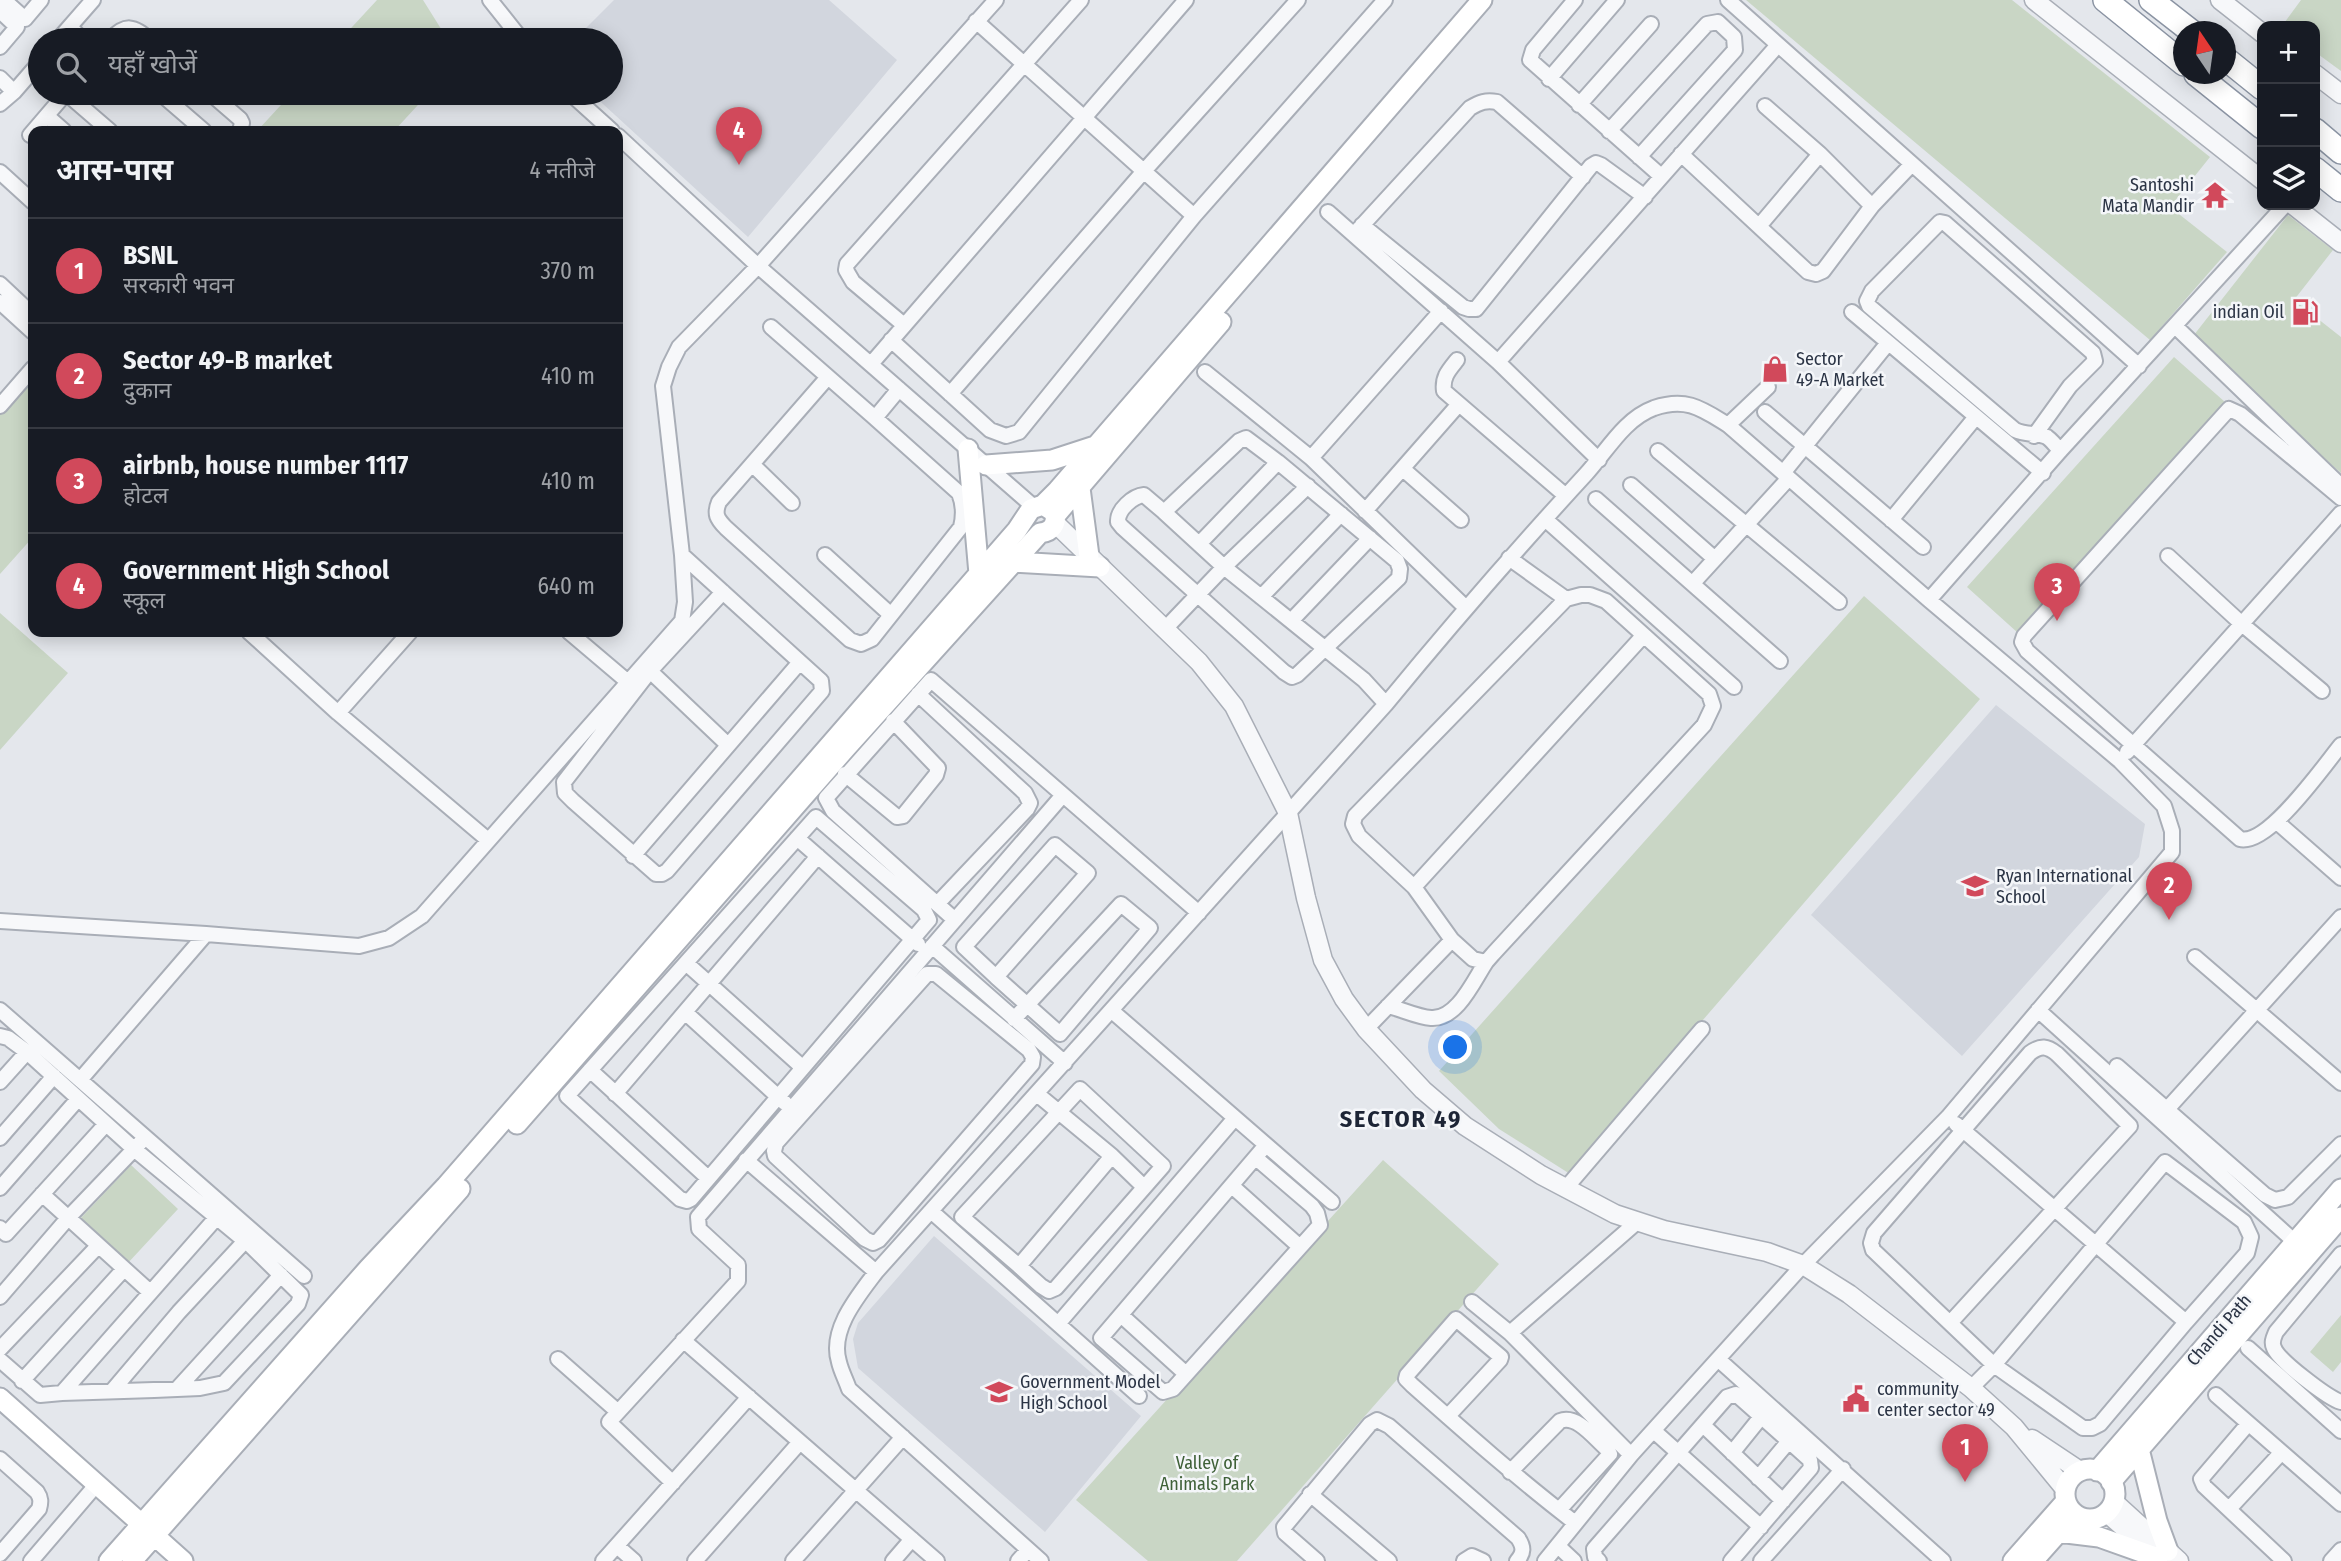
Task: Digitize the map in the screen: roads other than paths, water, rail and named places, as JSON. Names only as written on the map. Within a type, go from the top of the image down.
[{"type":"highway","points":[[2105,0],[2173,56]]},
{"type":"highway","points":[[2151,0],[2178,21]]},
{"type":"highway","points":[[2236,67],[2257,84]]},
{"type":"highway","points":[[2208,84],[2257,123]]},
{"type":"highway","points":[[2320,134],[2341,152]]},
{"type":"highway","points":[[2320,173],[2341,191]]},
{"type":"main road","points":[[109,1561],[149,1530],[1013,562],[1097,445],[1482,0]]},
{"type":"main road","points":[[132,1561],[149,1530],[368,1269],[446,1186],[979,574],[1080,488],[1327,195],[1497,0]]},
{"type":"main road","points":[[986,465],[1052,460],[1097,445]]},
{"type":"main road","points":[[968,449],[979,574]]},
{"type":"main road","points":[[1013,562],[1094,561],[1080,488]]},
{"type":"main road","name":"Chandi Path","points":[[2096,1475],[2341,1189]]},
{"type":"main road","name":"Chandi Path","points":[[2096,1475],[2139,1450],[2341,1217]]},
{"type":"main road","points":[[0,1398],[183,1561]]},
{"type":"main road","points":[[2139,1450],[2157,1521],[2170,1559]]},
{"type":"main road","points":[[2033,1561],[2058,1532],[2068,1502],[2071,1479],[2096,1475],[2115,1495],[2110,1507],[2091,1519],[2068,1502]]},
{"type":"main road","points":[[2013,1561],[2068,1502]]},
{"type":"main road","points":[[2058,1532],[2099,1537],[2170,1559]]},
{"type":"street","points":[[4,0],[24,19],[41,0]]},
{"type":"street","points":[[70,27],[93,0]]},
{"type":"street","points":[[490,0],[512,28]]},
{"type":"street","points":[[0,921],[359,946],[389,937],[422,916],[682,621],[685,603],[682,555],[663,386],[680,347],[758,265],[996,0]]},
{"type":"street","points":[[904,325],[853,282],[846,270],[847,264],[1081,0]]},
{"type":"street","points":[[871,364],[1186,0]]},
{"type":"street","points":[[950,394],[1144,171],[1298,0]]},
{"type":"street","points":[[891,340],[990,430],[1006,436],[1019,432],[1195,216],[1385,0]]},
{"type":"street","points":[[1576,0],[1531,54],[1530,60],[1661,176]]},
{"type":"street","points":[[1549,79],[1617,0]]},
{"type":"street","points":[[1728,0],[2139,366]]},
{"type":"street","points":[[2034,0],[2257,176]]},
{"type":"street","points":[[2220,0],[2257,29]]},
{"type":"street","points":[[0,11],[17,27],[0,47]]},
{"type":"street","points":[[976,21],[1195,216]]},
{"type":"street","points":[[1609,131],[1707,24],[1718,22],[1734,37],[1735,50],[1639,157]]},
{"type":"street","points":[[1580,105],[1651,24]]},
{"type":"street","points":[[1498,362],[1778,45]]},
{"type":"street","points":[[0,104],[28,76]]},
{"type":"street","points":[[0,78],[14,92]]},
{"type":"street","points":[[2320,78],[2341,94]]},
{"type":"street","points":[[1358,230],[1470,108],[1488,100],[1497,102],[1583,177]]},
{"type":"street","points":[[38,126],[56,105]]},
{"type":"street","points":[[80,105],[104,126]]},
{"type":"street","points":[[174,105],[198,126]]},
{"type":"street","points":[[224,105],[240,119],[241,126]]},
{"type":"street","points":[[583,105],[606,126]]},
{"type":"street","points":[[1765,106],[1820,154],[1872,206]]},
{"type":"street","points":[[47,116],[58,126]]},
{"type":"street","points":[[623,141],[758,265],[1094,561],[1199,662],[1234,706],[1288,813],[1309,912],[1324,960],[1344,999],[1366,1029],[1416,1083],[1465,1126],[1565,1189],[1615,1214],[1637,1222],[1767,1252],[1803,1265],[1849,1294],[1971,1388],[2014,1427],[2096,1475]]},
{"type":"street","points":[[1681,154],[1808,272],[1816,274],[1823,271],[1872,206],[1912,164]]},
{"type":"street","points":[[1760,225],[1820,154]]},
{"type":"street","points":[[1328,212],[1358,230],[1462,307],[1476,309],[1591,166],[1601,164],[1645,197]]},
{"type":"street","points":[[0,172],[28,197]]},
{"type":"street","points":[[1930,600],[2060,451],[2280,210]]},
{"type":"street","points":[[2299,210],[2341,243]]},
{"type":"street","points":[[2034,436],[2070,386],[2095,361],[2093,353],[1945,223],[1940,222],[1871,292],[1867,301],[1869,306],[2015,430],[2034,436],[2046,437],[2060,451]]},
{"type":"street","points":[[1358,230],[1599,460]]},
{"type":"street","points":[[0,284],[28,308]]},
{"type":"street","points":[[0,302],[28,327]]},
{"type":"street","points":[[1311,458],[1441,312]]},
{"type":"street","points":[[1852,312],[2043,473]]},
{"type":"street","points":[[2175,326],[2341,486]]},
{"type":"street","points":[[771,327],[875,418],[960,493],[964,505],[961,527],[869,642],[861,644],[850,640],[718,519],[715,512],[719,502],[828,377]]},
{"type":"street","points":[[1693,583],[1746,527],[1786,475],[1804,446],[1888,343]]},
{"type":"street","points":[[1457,360],[1445,375],[1444,391],[1566,496]]},
{"type":"street","points":[[1205,372],[1311,458],[1465,607]]},
{"type":"street","points":[[0,406],[28,374]]},
{"type":"street","points":[[1728,425],[1768,387]]},
{"type":"street","points":[[875,418],[899,389]]},
{"type":"street","points":[[1365,511],[1459,404]]},
{"type":"street","points":[[1041,1561],[1023,1555],[903,1437],[849,1389],[838,1360],[837,1338],[861,1293],[876,1272],[1386,704],[1465,607],[1599,460],[1622,431],[1638,416],[1654,408],[1694,404],[1728,425],[2120,761],[2164,806],[2172,831],[2172,852],[1948,1117],[1803,1265],[1631,1455],[1545,1561]]},
{"type":"street","points":[[2341,498],[2239,414],[2229,410],[2024,636],[2022,642],[2026,651],[2240,839],[2253,840],[2277,822],[2341,745]]},
{"type":"street","points":[[1765,412],[1923,547]]},
{"type":"street","points":[[1891,520],[1975,418]]},
{"type":"street","points":[[1164,512],[1239,440],[1246,438],[1397,561],[1399,578],[1326,650],[1292,677],[1284,673],[1118,522],[1120,513],[1140,495],[1144,495],[1224,567],[1326,650],[1364,680],[1386,704]]},
{"type":"street","points":[[1658,451],[1839,602]]},
{"type":"street","points":[[1199,544],[1278,462]]},
{"type":"street","points":[[753,465],[792,503]]},
{"type":"street","points":[[1403,469],[1461,520]]},
{"type":"street","points":[[1631,485],[1715,559]]},
{"type":"street","points":[[1164,630],[1224,567],[1308,486]]},
{"type":"street","points":[[1596,499],[1780,661]]},
{"type":"street","points":[[2120,761],[2341,513]]},
{"type":"street","points":[[1261,597],[1341,514]]},
{"type":"street","points":[[1545,519],[1734,687]]},
{"type":"street","points":[[1291,621],[1370,538]]},
{"type":"street","points":[[682,555],[723,592],[821,681],[824,686],[667,871],[656,874],[573,802],[565,793],[564,782],[650,671],[723,592]]},
{"type":"street","points":[[825,555],[891,615]]},
{"type":"street","points":[[2168,556],[2243,625],[2322,691]]},
{"type":"street","points":[[1509,558],[1566,599]]},
{"type":"street","points":[[1388,1006],[1432,1018],[1453,1010],[1486,961],[1709,717],[1713,706],[1709,694],[1606,601],[1581,595],[1566,599],[1355,816],[1353,824],[1359,836],[1414,887],[1452,940],[1473,959],[1486,961]]},
{"type":"street","points":[[1414,887],[1643,636]]},
{"type":"street","points":[[254,637],[338,713],[488,840]]},
{"type":"street","points":[[338,713],[406,637]]},
{"type":"street","points":[[575,637],[628,682]]},
{"type":"street","points":[[633,856],[800,662]]},
{"type":"street","points":[[650,671],[728,745]]},
{"type":"street","points":[[955,920],[833,811],[826,798],[931,680],[1199,913]]},
{"type":"street","points":[[918,694],[1025,793],[1030,803],[937,904]]},
{"type":"street","points":[[845,774],[897,817],[903,816],[936,775],[938,768],[893,721]]},
{"type":"street","points":[[673,1483],[610,1426],[609,1420],[738,1281],[738,1265],[699,1229],[698,1217],[1063,795]]},
{"type":"street","points":[[816,817],[929,915],[927,926],[912,939],[687,1201],[680,1199],[567,1096],[816,817]]},
{"type":"street","points":[[2277,822],[2341,878]]},
{"type":"street","points":[[797,838],[912,939],[930,949],[1065,1063]]},
{"type":"street","points":[[996,977],[1087,873],[1055,845],[964,947],[996,977],[1027,1005],[1060,1034],[1150,928],[1121,904],[1027,1005],[1014,1019]]},
{"type":"street","points":[[615,1094],[818,856]]},
{"type":"street","points":[[2163,1115],[2341,917]]},
{"type":"street","points":[[80,1080],[206,934]]},
{"type":"street","points":[[1366,1029],[1452,940]]},
{"type":"street","points":[[2195,957],[2341,1083]]},
{"type":"street","points":[[685,963],[802,1067]]},
{"type":"street","points":[[927,974],[936,974],[1029,1050],[1033,1057],[1031,1064],[1002,1097],[879,1240],[873,1243],[865,1239],[775,1156],[776,1143],[927,974]]},
{"type":"street","points":[[0,1010],[304,1276]]},
{"type":"street","points":[[2038,1010],[2163,1115],[2275,1200],[2288,1197],[2341,1144]]},
{"type":"street","points":[[1112,1011],[1332,1202]]},
{"type":"street","points":[[686,1013],[791,1109]]},
{"type":"street","points":[[1565,1189],[1702,1029]]},
{"type":"street","points":[[0,1036],[8,1038],[27,1052],[134,1149],[245,1241],[299,1291],[301,1299],[231,1378],[218,1385],[40,1395],[0,1360]]},
{"type":"street","points":[[1950,1323],[2130,1126],[2057,1054],[2042,1046],[2030,1053],[1963,1130],[1874,1233],[1871,1243],[1873,1250],[1994,1365],[2067,1419],[2083,1428],[2092,1428],[2100,1424],[2248,1253],[2250,1237],[2244,1222],[2165,1161],[1994,1365],[1971,1388]]},
{"type":"street","points":[[0,1082],[27,1052]]},
{"type":"street","points":[[2117,1066],[2163,1115],[2295,1242]]},
{"type":"street","points":[[590,1070],[708,1178]]},
{"type":"street","points":[[0,1138],[54,1076]]},
{"type":"street","points":[[1080,1089],[1163,1166],[1056,1288],[1049,1291],[962,1217],[1058,1112],[1080,1089]]},
{"type":"street","points":[[1037,1094],[1144,1186]]},
{"type":"street","points":[[1002,1097],[1021,1112]]},
{"type":"street","points":[[0,1188],[78,1099]]},
{"type":"street","points":[[1948,1117],[2186,1322]]},
{"type":"street","points":[[1058,1324],[1235,1118]]},
{"type":"street","points":[[2,1235],[106,1124]]},
{"type":"street","points":[[0,1297],[145,1137]]},
{"type":"street","points":[[1256,1158],[1317,1213],[1320,1225],[1173,1389],[1163,1392],[1101,1338],[1266,1145]]},
{"type":"street","points":[[1019,1266],[1112,1156]]},
{"type":"street","points":[[747,1160],[876,1272]]},
{"type":"street","points":[[1232,1186],[1300,1247]]},
{"type":"street","points":[[42,1194],[150,1292]]},
{"type":"street","points":[[931,1211],[1139,1396]]},
{"type":"street","points":[[62,1393],[217,1217]]},
{"type":"street","points":[[1510,1333],[1637,1222]]},
{"type":"street","points":[[112,1391],[179,1312],[245,1241]]},
{"type":"street","points":[[0,1349],[98,1246]]},
{"type":"street","points":[[2341,1254],[2276,1332],[2273,1341],[2274,1349],[2281,1358],[2323,1392],[2341,1402]]},
{"type":"street","points":[[22,1381],[124,1269]]},
{"type":"street","points":[[178,1388],[281,1275]]},
{"type":"street","points":[[1472,1302],[1510,1333],[1631,1455]]},
{"type":"street","points":[[1121,1315],[1186,1374]]},
{"type":"street","points":[[1448,1416],[1501,1357],[1456,1319],[1406,1379],[1510,1472],[1574,1522]]},
{"type":"street","points":[[683,1339],[937,1561]]},
{"type":"street","points":[[2248,1348],[2340,1428]]},
{"type":"street","points":[[558,1359],[618,1411]]},
{"type":"street","points":[[1719,1360],[1943,1561]]},
{"type":"street","points":[[1599,1561],[1595,1557],[1594,1549],[1727,1397],[1736,1394],[1810,1460],[1811,1468],[1731,1561]]},
{"type":"street","points":[[2216,1395],[2281,1454],[2341,1503]]},
{"type":"street","points":[[604,1561],[749,1397]]},
{"type":"street","points":[[1732,1453],[1761,1417]]},
{"type":"street","points":[[1317,1561],[1285,1532],[1284,1527],[1370,1424],[1377,1420],[1383,1421],[1518,1538],[1523,1546],[1517,1561]]},
{"type":"street","points":[[1510,1472],[1560,1421],[1573,1420],[1610,1454],[1559,1510]]},
{"type":"street","points":[[2248,1424],[2201,1479],[2204,1486],[2284,1561]]},
{"type":"street","points":[[1703,1425],[1783,1502]]},
{"type":"street","points":[[2014,1427],[2068,1502]]},
{"type":"street","points":[[1654,1430],[1760,1527]]},
{"type":"street","points":[[793,1561],[903,1437]]},
{"type":"street","points":[[1758,1478],[1789,1441]]},
{"type":"street","points":[[695,1561],[800,1442]]},
{"type":"street","points":[[2229,1509],[2281,1454]]},
{"type":"street","points":[[0,1459],[37,1492],[41,1503],[40,1510],[0,1554]]},
{"type":"street","points":[[1761,1561],[1843,1469]]},
{"type":"street","points":[[31,1561],[97,1484]]},
{"type":"street","points":[[1310,1494],[1389,1561]]},
{"type":"street","points":[[2110,1507],[2170,1559]]},
{"type":"street","points":[[893,1561],[912,1539]]},
{"type":"street","points":[[617,1546],[634,1561]]},
{"type":"street","points":[[1558,1546],[1574,1561]]},
{"type":"street","points":[[2331,1561],[2341,1550]]},
{"type":"street","points":[[1464,1561],[1472,1556],[1483,1561]]},
{"type":"place","name":"Government High School","points":[[739,165]]},
{"type":"place","name":"Santoshi Mata Mandir","points":[[2215,195]]},
{"type":"place","name":"indian Oil","points":[[2305,312]]},
{"type":"place","name":"Sector 49-A Market","points":[[1775,369]]},
{"type":"place","name":"airbnb, house number 1117","points":[[2057,621]]},
{"type":"place","name":"Ryan International School","points":[[1975,886]]},
{"type":"place","name":"Sector 49-B market","points":[[2169,920]]},
{"type":"place","name":"Government Model High School","points":[[999,1392]]},
{"type":"place","name":"community center sector 49","points":[[1856,1399]]},
{"type":"place","name":"BSNL","points":[[1965,1482]]},
{"type":"district","name":"SECTOR 49","points":[[1401,1119]]},
{"type":"park label","name":"Valley of Animals Park","points":[[1207,1473]]}]
